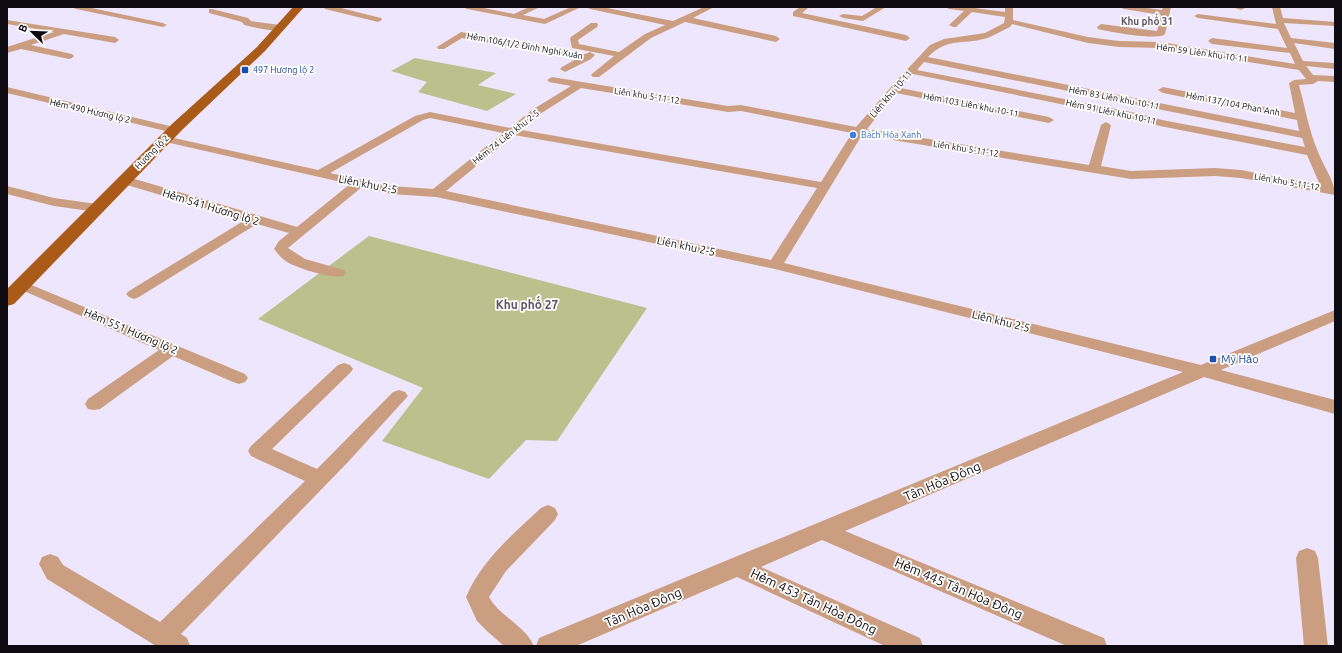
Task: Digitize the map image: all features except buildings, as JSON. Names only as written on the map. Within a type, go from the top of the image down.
[{"type":"main road","name":"Hương lộ 2","points":[[7,300],[124,180],[261,49],[299,7]]},
{"type":"street","points":[[76,7],[163,26]]},
{"type":"street","points":[[328,7],[378,20]]},
{"type":"street","points":[[467,7],[545,22],[577,7]]},
{"type":"street","points":[[515,16],[536,7]]},
{"type":"street","points":[[590,7],[673,24]]},
{"type":"street","points":[[596,75],[621,54],[648,36],[710,7]]},
{"type":"street","points":[[882,7],[863,19],[854,19],[804,8],[796,14],[906,38]]},
{"type":"street","name":"Hẻm 59 Liên khu 10-11","points":[[949,7],[1009,14],[1097,41],[1119,44],[1160,45],[1300,65],[1335,66]]},
{"type":"street","points":[[1101,27],[1150,34],[1161,34],[1166,10],[1124,7]]},
{"type":"street","points":[[1236,7],[1241,8]]},
{"type":"street","points":[[1276,7],[1280,23],[1287,40],[1300,65],[1313,81],[1294,83],[1306,136],[1312,152],[1332,190]]},
{"type":"street","points":[[953,26],[970,10]]},
{"type":"street","points":[[212,11],[245,20],[247,23],[252,25],[280,28]]},
{"type":"street","name":"Liên khu 10-11","points":[[775,266],[859,131],[910,71],[933,47],[944,42],[987,35],[1007,25],[1009,14]]},
{"type":"street","points":[[1198,16],[1224,20],[1335,24]]},
{"type":"street","points":[[685,19],[776,39]]},
{"type":"street","points":[[1097,41],[1098,32],[1101,27],[1112,19]]},
{"type":"street","points":[[1220,30],[1220,25],[1224,20]]},
{"type":"street","points":[[7,22],[115,40]]},
{"type":"street","points":[[594,25],[574,39],[575,46],[621,54]]},
{"type":"street","points":[[7,50],[68,31]]},
{"type":"street","name":"Hẻm 106/1/2 Đình Nghi Xuân","points":[[441,47],[461,35],[588,57]]},
{"type":"street","points":[[1287,40],[1335,46]]},
{"type":"street","points":[[1212,41],[1293,51]]},
{"type":"street","points":[[7,44],[69,56]]},
{"type":"street","points":[[565,69],[588,57],[596,49]]},
{"type":"street","name":"Hẻm 83 Liên khu 10-11","points":[[922,59],[1306,136]]},
{"type":"street","name":"Hẻm 91 Liên khu 10-11","points":[[910,71],[1135,116],[1160,123],[1312,152]]},
{"type":"street","points":[[1311,78],[1335,79]]},
{"type":"street","name":"Liên khu 5-11-12","points":[[552,80],[728,109],[741,108],[859,131],[1131,175],[1215,172],[1240,174],[1332,190]]},
{"type":"street","name":"Hẻm 74 Liên khu 2-5","points":[[436,194],[536,112],[579,85]]},
{"type":"street","name":"Hẻm 490 Hương lộ 2","points":[[7,90],[170,135]]},
{"type":"street","name":"Hẻm 103 Liên khu 10-11","points":[[894,90],[1049,120]]},
{"type":"street","name":"Hẻm 137/104 Phan Anh","points":[[1164,90],[1302,118]]},
{"type":"street","points":[[319,174],[419,118],[430,115],[513,132],[824,186]]},
{"type":"street","points":[[1094,169],[1106,125]]},
{"type":"street","name":"Liên khu 2-5","points":[[170,135],[319,174],[391,190],[436,194],[775,266],[1203,370],[1335,407]]},
{"type":"street","name":"Hẻm 541 Hương lộ 2","points":[[124,180],[254,220],[299,232]]},
{"type":"street","points":[[339,273],[295,260],[285,254],[282,249],[284,244],[359,183]]},
{"type":"street","points":[[7,190],[54,202],[97,208]]},
{"type":"street","points":[[134,294],[254,220]]},
{"type":"street","name":"Hẻm 551 Hương lộ 2","points":[[22,285],[239,378]]},
{"type":"street","name":"Tân Hòa Đông","points":[[548,646],[1335,315]]},
{"type":"street","points":[[94,404],[172,349]]},
{"type":"street","points":[[319,478],[258,451],[344,369]]},
{"type":"street","points":[[50,564],[55,572],[170,641],[319,478],[349,450],[399,396]]},
{"type":"street","points":[[522,646],[482,611],[477,597],[482,585],[518,544],[548,514]]},
{"type":"street","name":"Hẻm 445 Tân Hòa Đông","points":[[823,531],[1095,646]]},
{"type":"street","points":[[1307,558],[1316,646]]},
{"type":"street","name":"Hẻm 453 Tân Hòa Đông","points":[[739,566],[911,646]]},
{"type":"green space","points":[[415,58],[496,73],[478,85],[516,94],[487,111],[418,92],[427,82],[391,71]]},
{"type":"green space","points":[[369,236],[647,308],[557,441],[526,440],[489,479],[382,441],[423,388],[258,319]]},
{"type":"place","name":"497 Hương lộ 2","points":[[245,70]]},
{"type":"place","name":"Bách Hóa Xanh","points":[[853,135]]},
{"type":"place","name":"Mỹ Hảo","points":[[1213,359]]},
{"type":"district","name":"Khu phố 31","points":[[1147,21]]},
{"type":"district","name":"Khu phố 27","points":[[527,305]]}]
